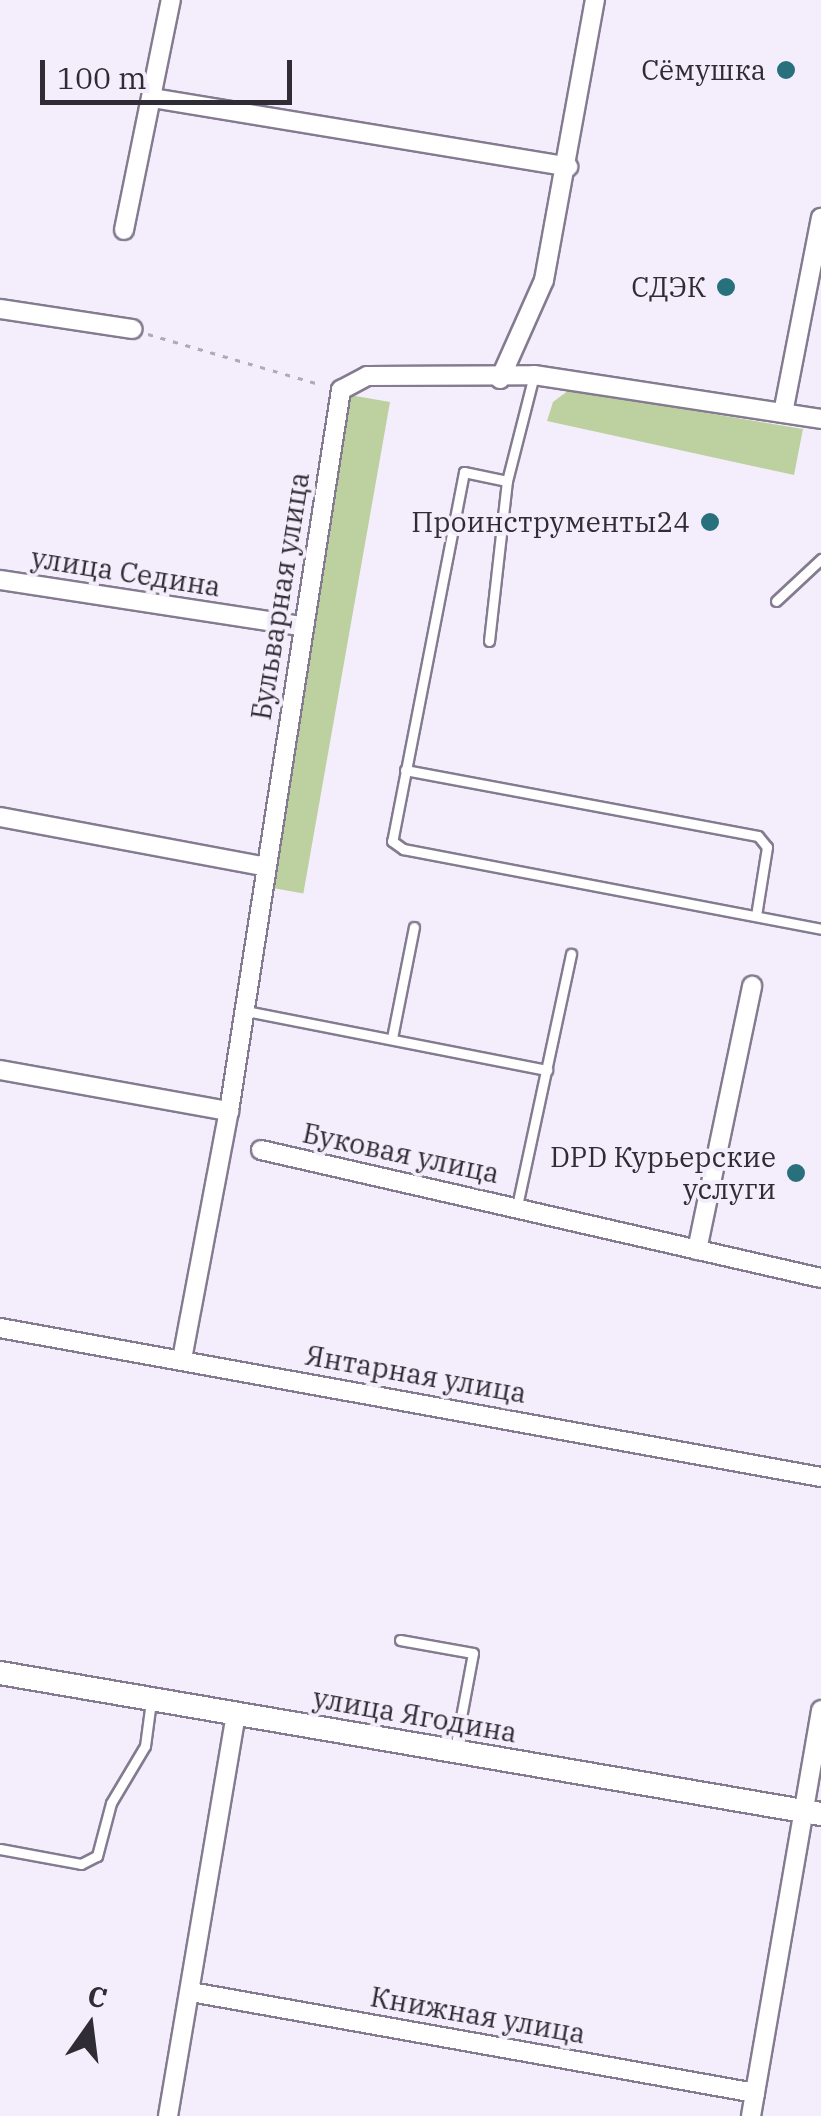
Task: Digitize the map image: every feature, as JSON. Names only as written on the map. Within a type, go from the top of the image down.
[{"type":"street","points":[[124,230],[171,0]]},
{"type":"street","points":[[500,379],[544,280],[596,0]]},
{"type":"street","points":[[153,98],[568,167]]},
{"type":"street","points":[[783,413],[821,218]]},
{"type":"street","points":[[0,309],[132,329]]},
{"type":"street","points":[[341,390],[367,376],[534,376],[821,419]]},
{"type":"street","name":"Бульварная улица","points":[[182,1359],[229,1112],[239,1010],[266,867],[341,390]]},
{"type":"street","name":"улица Седина","points":[[0,580],[302,626]]},
{"type":"street","points":[[0,816],[266,867]]},
{"type":"street","points":[[696,1250],[752,986]]},
{"type":"street","points":[[0,1070],[229,1112]]},
{"type":"street","name":"Буковая улица","points":[[261,1150],[821,1278]]},
{"type":"street","name":"Янтарная улица","points":[[0,1328],[821,1477]]},
{"type":"street","name":"улица Ягодина","points":[[0,1673],[812,1812]]},
{"type":"street","points":[[751,2116],[812,1812],[821,1710]]},
{"type":"street","points":[[168,2116],[236,1715]]},
{"type":"street","name":"Книжная улица","points":[[191,1992],[755,2093]]},
{"type":"lane","points":[[489,641],[507,481],[534,376]]},
{"type":"lane","points":[[507,481],[464,472],[392,841],[403,849],[821,929]]},
{"type":"lane","points":[[776,600],[821,559]]},
{"type":"lane","points":[[405,770],[758,836],[768,847],[756,916]]},
{"type":"lane","points":[[392,1038],[414,928]]},
{"type":"lane","points":[[517,1206],[571,954]]},
{"type":"lane","points":[[239,1010],[547,1070]]},
{"type":"lane","points":[[400,1640],[473,1653],[454,1752]]},
{"type":"lane","points":[[0,1850],[81,1864],[97,1856],[111,1803],[145,1746],[151,1701]]},
{"type":"path","points":[[132,329],[341,390]]},
{"type":"green space","points":[[569,390],[803,429],[794,475],[547,421],[553,402]]},
{"type":"green space","points":[[350,395],[390,402],[303,893],[263,886]]},
{"type":"place","name":"Сёмушка","points":[[786,70]]},
{"type":"place","name":"СДЭК","points":[[726,287]]},
{"type":"place","name":"Проинструменты24","points":[[710,522]]},
{"type":"place","name":"DPD Курьерские услуги","points":[[796,1173]]}]
